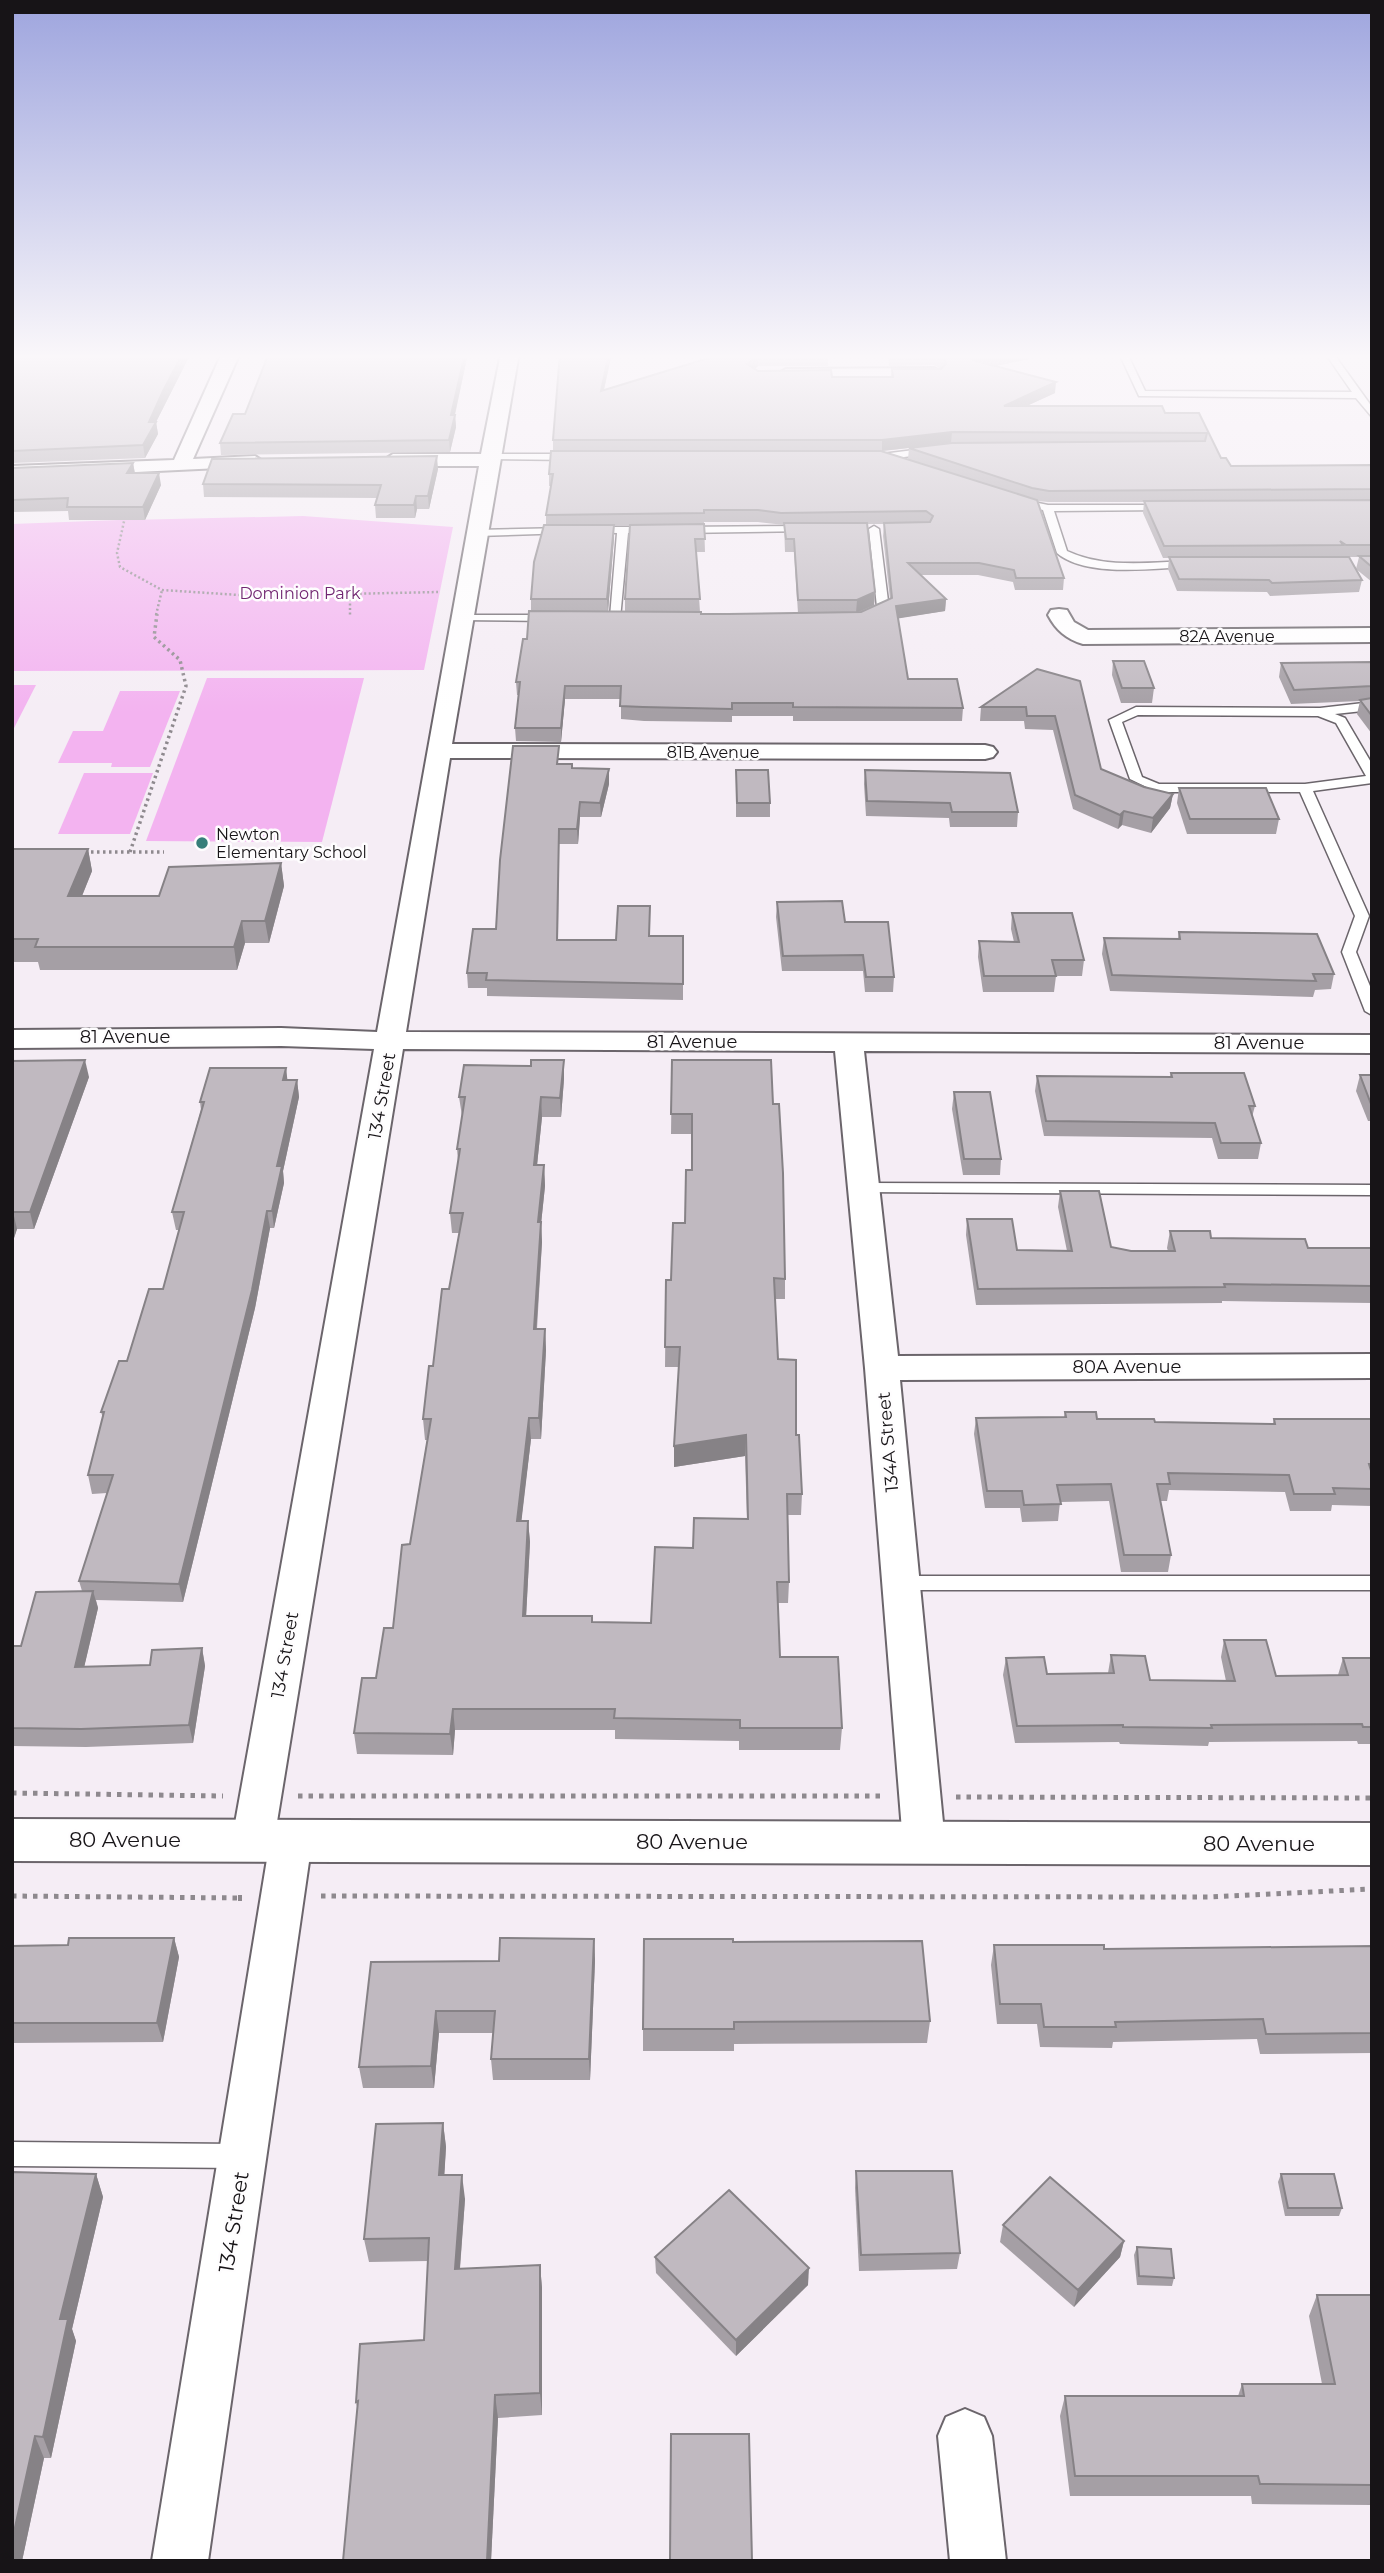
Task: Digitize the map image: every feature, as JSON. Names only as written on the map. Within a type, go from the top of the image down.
[{"type":"main road","name":"80 Avenue","points":[[12,1840],[1372,1844]]},
{"type":"street","name":"134 Street","points":[[180,2561],[244,2156],[272,1841],[391,1040],[487,473]]},
{"type":"street","name":"82A Avenue","points":[[1059,615],[1079,647],[1372,635]]},
{"type":"street","name":"81B Avenue","points":[[441,751],[985,752]]},
{"type":"street","name":"81 Avenue","points":[[12,1038],[281,1037],[309,1040],[1372,1044]]},
{"type":"street","name":"134A Street","points":[[849,1042],[882,1368],[924,1843]]},
{"type":"street","name":"80A Avenue","points":[[882,1368],[1372,1366]]},
{"type":"street","points":[[965,2437],[978,2561]]},
{"type":"lane","points":[[1002,497],[1048,508],[1181,507]]},
{"type":"lane","points":[[1048,508],[1062,553],[1073,560],[1090,564],[1206,564]]},
{"type":"lane","points":[[477,533],[818,529]]},
{"type":"lane","points":[[859,619],[883,609],[881,529],[860,529]]},
{"type":"lane","points":[[616,617],[623,530]]},
{"type":"lane","points":[[463,618],[561,618]]},
{"type":"lane","points":[[603,618],[630,618]]},
{"type":"lane","points":[[1320,712],[1341,721],[1372,777],[1305,788],[1157,788],[1136,779],[1115,720],[1136,710],[1320,712],[1372,706]]},
{"type":"lane","points":[[1305,788],[1362,916],[1349,952],[1372,1010]]},
{"type":"lane","points":[[864,1188],[1372,1190]]},
{"type":"lane","points":[[899,1583],[1372,1583]]},
{"type":"lane","points":[[12,2154],[244,2156]]},
{"type":"path","points":[[127,514],[118,539],[120,567],[162,590],[255,596],[442,592]]},
{"type":"path","points":[[130,852],[186,686],[183,662],[154,637],[153,629],[162,590]]},
{"type":"path","points":[[350,592],[350,615]]},
{"type":"path","points":[[78,852],[164,852]]},
{"type":"path","points":[[12,1793],[215,1796]]},
{"type":"path","points":[[308,1796],[880,1796]]},
{"type":"path","points":[[953,1797],[1372,1798]]},
{"type":"path","points":[[328,1895],[1209,1897],[1372,1889]]},
{"type":"path","points":[[12,1896],[228,1898]]},
{"type":"green space","name":"Dominion Park","points":[[141,477],[129,520],[303,516],[453,527],[424,670],[12,671],[12,524],[119,520]]},
{"type":"green space","points":[[207,678],[364,678],[322,842],[146,841]]},
{"type":"green space","points":[[12,685],[36,685],[12,732]]},
{"type":"green space","points":[[120,691],[180,691],[150,767],[111,767],[112,763],[58,763],[73,731],[103,731]]},
{"type":"green space","points":[[84,773],[153,773],[130,834],[58,834]]},
{"type":"building","points":[[12,473],[159,473],[143,507],[67,507],[68,498],[12,500]]},
{"type":"building","points":[[207,473],[433,473],[428,496],[416,496],[414,505],[375,505],[381,485],[203,484]]},
{"type":"building","points":[[951,473],[1037,500],[1064,578],[1016,578],[1014,570],[979,563],[908,563],[946,599],[896,606],[908,679],[957,679],[963,708],[793,707],[793,703],[732,703],[732,709],[620,706],[621,686],[565,686],[561,728],[515,728],[520,682],[516,682],[523,639],[527,639],[529,611],[701,614],[861,612],[892,598],[884,523],[930,522],[933,516],[926,511],[781,513],[758,510],[546,515],[553,474],[549,474]]},
{"type":"building","points":[[986,473],[1372,473],[1372,489],[1049,491]]},
{"type":"building","points":[[1372,500],[1372,545],[1346,545],[1340,541],[1343,545],[1164,546],[1144,501]]},
{"type":"building","points":[[784,523],[867,523],[875,592],[857,600],[798,600],[794,539],[786,539]]},
{"type":"building","points":[[704,524],[705,539],[695,539],[700,599],[625,599],[630,525]]},
{"type":"building","points":[[544,525],[614,525],[607,599],[531,599],[534,562]]},
{"type":"building","points":[[1359,556],[1372,556],[1372,567]]},
{"type":"building","points":[[1169,557],[1349,557],[1362,580],[1272,583],[1269,580],[1179,579]]},
{"type":"building","points":[[1113,661],[1144,661],[1154,688],[1122,688]]},
{"type":"building","points":[[1372,662],[1372,686],[1294,690],[1281,663]]},
{"type":"building","points":[[1037,669],[1080,681],[1101,769],[1144,787],[1173,794],[1153,818],[1124,811],[1120,815],[1075,795],[1055,716],[1027,716],[1026,707],[981,707]]},
{"type":"building","points":[[1372,698],[1372,716],[1360,700]]},
{"type":"building","points":[[513,746],[559,746],[557,764],[572,764],[572,768],[609,769],[600,803],[580,802],[577,829],[559,829],[557,940],[616,940],[618,906],[650,906],[649,936],[683,936],[683,984],[486,980],[487,973],[467,973],[473,929],[496,929],[500,860]]},
{"type":"building","points":[[736,770],[768,770],[770,803],[737,803]]},
{"type":"building","points":[[865,770],[1010,773],[1018,812],[952,812],[950,803],[867,801]]},
{"type":"building","points":[[1179,788],[1266,788],[1279,819],[1190,819]]},
{"type":"building","points":[[12,849],[88,849],[68,896],[159,896],[169,867],[281,863],[265,921],[242,921],[234,947],[35,947],[38,939],[12,939]]},
{"type":"building","points":[[842,901],[845,922],[888,922],[894,977],[866,977],[863,955],[783,956],[777,902]]},
{"type":"building","points":[[1012,913],[1072,913],[1084,960],[1052,960],[1056,976],[984,976],[979,941],[1019,942]]},
{"type":"building","points":[[1179,932],[1317,934],[1334,974],[1313,974],[1316,981],[1112,975],[1104,938],[1180,939]]},
{"type":"building","points":[[85,1060],[30,1212],[12,1214],[12,1061]]},
{"type":"building","points":[[531,1060],[564,1060],[560,1098],[541,1097],[534,1165],[544,1165],[538,1222],[541,1222],[534,1329],[545,1329],[539,1418],[529,1418],[517,1521],[528,1521],[523,1616],[592,1616],[592,1622],[651,1623],[655,1547],[693,1548],[694,1518],[748,1519],[746,1435],[674,1446],[680,1347],[665,1347],[666,1280],[671,1280],[673,1223],[685,1223],[686,1170],[692,1170],[692,1114],[671,1114],[672,1060],[771,1060],[773,1104],[779,1104],[783,1173],[785,1279],[774,1278],[778,1359],[796,1360],[796,1435],[799,1435],[802,1494],[787,1494],[789,1582],[777,1582],[780,1657],[838,1657],[842,1728],[740,1728],[740,1720],[614,1718],[615,1709],[453,1709],[450,1734],[354,1733],[362,1678],[376,1678],[384,1628],[393,1628],[402,1545],[410,1544],[431,1419],[423,1419],[429,1366],[433,1366],[442,1289],[449,1289],[463,1213],[450,1213],[465,1097],[459,1097],[464,1065],[531,1066]]},
{"type":"building","points":[[210,1068],[286,1068],[283,1080],[297,1080],[277,1166],[282,1166],[272,1211],[267,1211],[252,1290],[179,1584],[79,1581],[113,1475],[88,1475],[104,1412],[101,1412],[119,1361],[127,1361],[149,1289],[163,1289],[184,1212],[172,1212],[204,1102],[200,1102]]},
{"type":"building","points":[[1171,1073],[1244,1073],[1255,1106],[1249,1106],[1261,1143],[1221,1143],[1215,1123],[1046,1121],[1037,1076],[1172,1077]]},
{"type":"building","points":[[1360,1075],[1372,1075],[1372,1104],[1371,1104]]},
{"type":"building","points":[[954,1092],[990,1092],[1001,1159],[964,1159]]},
{"type":"building","points":[[1060,1191],[1099,1191],[1111,1247],[1131,1251],[1175,1251],[1170,1231],[1210,1231],[1211,1238],[1305,1239],[1308,1248],[1372,1248],[1372,1286],[1224,1284],[1225,1287],[978,1289],[967,1219],[1012,1219],[1017,1250],[1072,1251]]},
{"type":"building","points":[[1065,1412],[1096,1412],[1097,1419],[1154,1419],[1155,1422],[1275,1424],[1274,1419],[1372,1419],[1372,1464],[1369,1464],[1372,1489],[1333,1488],[1335,1494],[1294,1494],[1289,1475],[1168,1473],[1170,1484],[1157,1484],[1171,1555],[1124,1555],[1111,1484],[1057,1485],[1061,1504],[1024,1505],[1022,1491],[987,1491],[976,1418],[1066,1417]]},
{"type":"building","points":[[93,1591],[75,1667],[150,1665],[152,1650],[202,1648],[189,1725],[81,1729],[12,1728],[12,1646],[21,1646],[36,1592]]},
{"type":"building","points":[[1224,1640],[1266,1640],[1276,1676],[1348,1675],[1343,1658],[1372,1658],[1372,1727],[1363,1727],[1362,1724],[1211,1725],[1212,1728],[1017,1726],[1006,1658],[1044,1657],[1047,1674],[1114,1673],[1111,1655],[1145,1656],[1150,1680],[1235,1681]]},
{"type":"building","points":[[69,1938],[174,1938],[157,2023],[12,2023],[12,1946],[68,1945]]},
{"type":"building","points":[[500,1938],[594,1939],[589,2059],[491,2059],[495,2011],[436,2011],[431,2066],[359,2067],[371,1962],[499,1961]]},
{"type":"building","points":[[644,1939],[733,1939],[733,1942],[922,1941],[930,2021],[734,2022],[734,2029],[643,2029]]},
{"type":"building","points":[[994,1945],[1104,1945],[1104,1949],[1372,1946],[1372,2033],[1266,2034],[1263,2019],[1115,2022],[1116,2027],[1044,2027],[1041,2004],[1000,2004]]},
{"type":"building","points":[[443,2123],[439,2175],[462,2175],[455,2269],[540,2265],[540,2393],[495,2395],[487,2561],[343,2561],[358,2401],[356,2402],[360,2344],[424,2340],[429,2238],[364,2239],[376,2124]]},
{"type":"building","points":[[856,2171],[952,2171],[960,2253],[861,2255]]},
{"type":"building","points":[[12,2172],[96,2174],[60,2319],[68,2319],[43,2437],[35,2436],[12,2541]]},
{"type":"building","points":[[1281,2174],[1334,2174],[1342,2208],[1288,2208]]},
{"type":"building","points":[[1050,2177],[1124,2241],[1078,2290],[1003,2225]]},
{"type":"building","points":[[729,2190],[809,2268],[736,2340],[655,2257]]},
{"type":"building","points":[[1137,2247],[1171,2249],[1174,2278],[1139,2276]]},
{"type":"building","points":[[1317,2295],[1372,2295],[1372,2485],[1260,2484],[1258,2476],[1075,2476],[1065,2396],[1244,2396],[1242,2384],[1335,2384]]},
{"type":"building","points":[[671,2434],[749,2434],[752,2561],[670,2561]]},
{"type":"place","name":"Newton Elementary School","points":[[202,843]]}]
